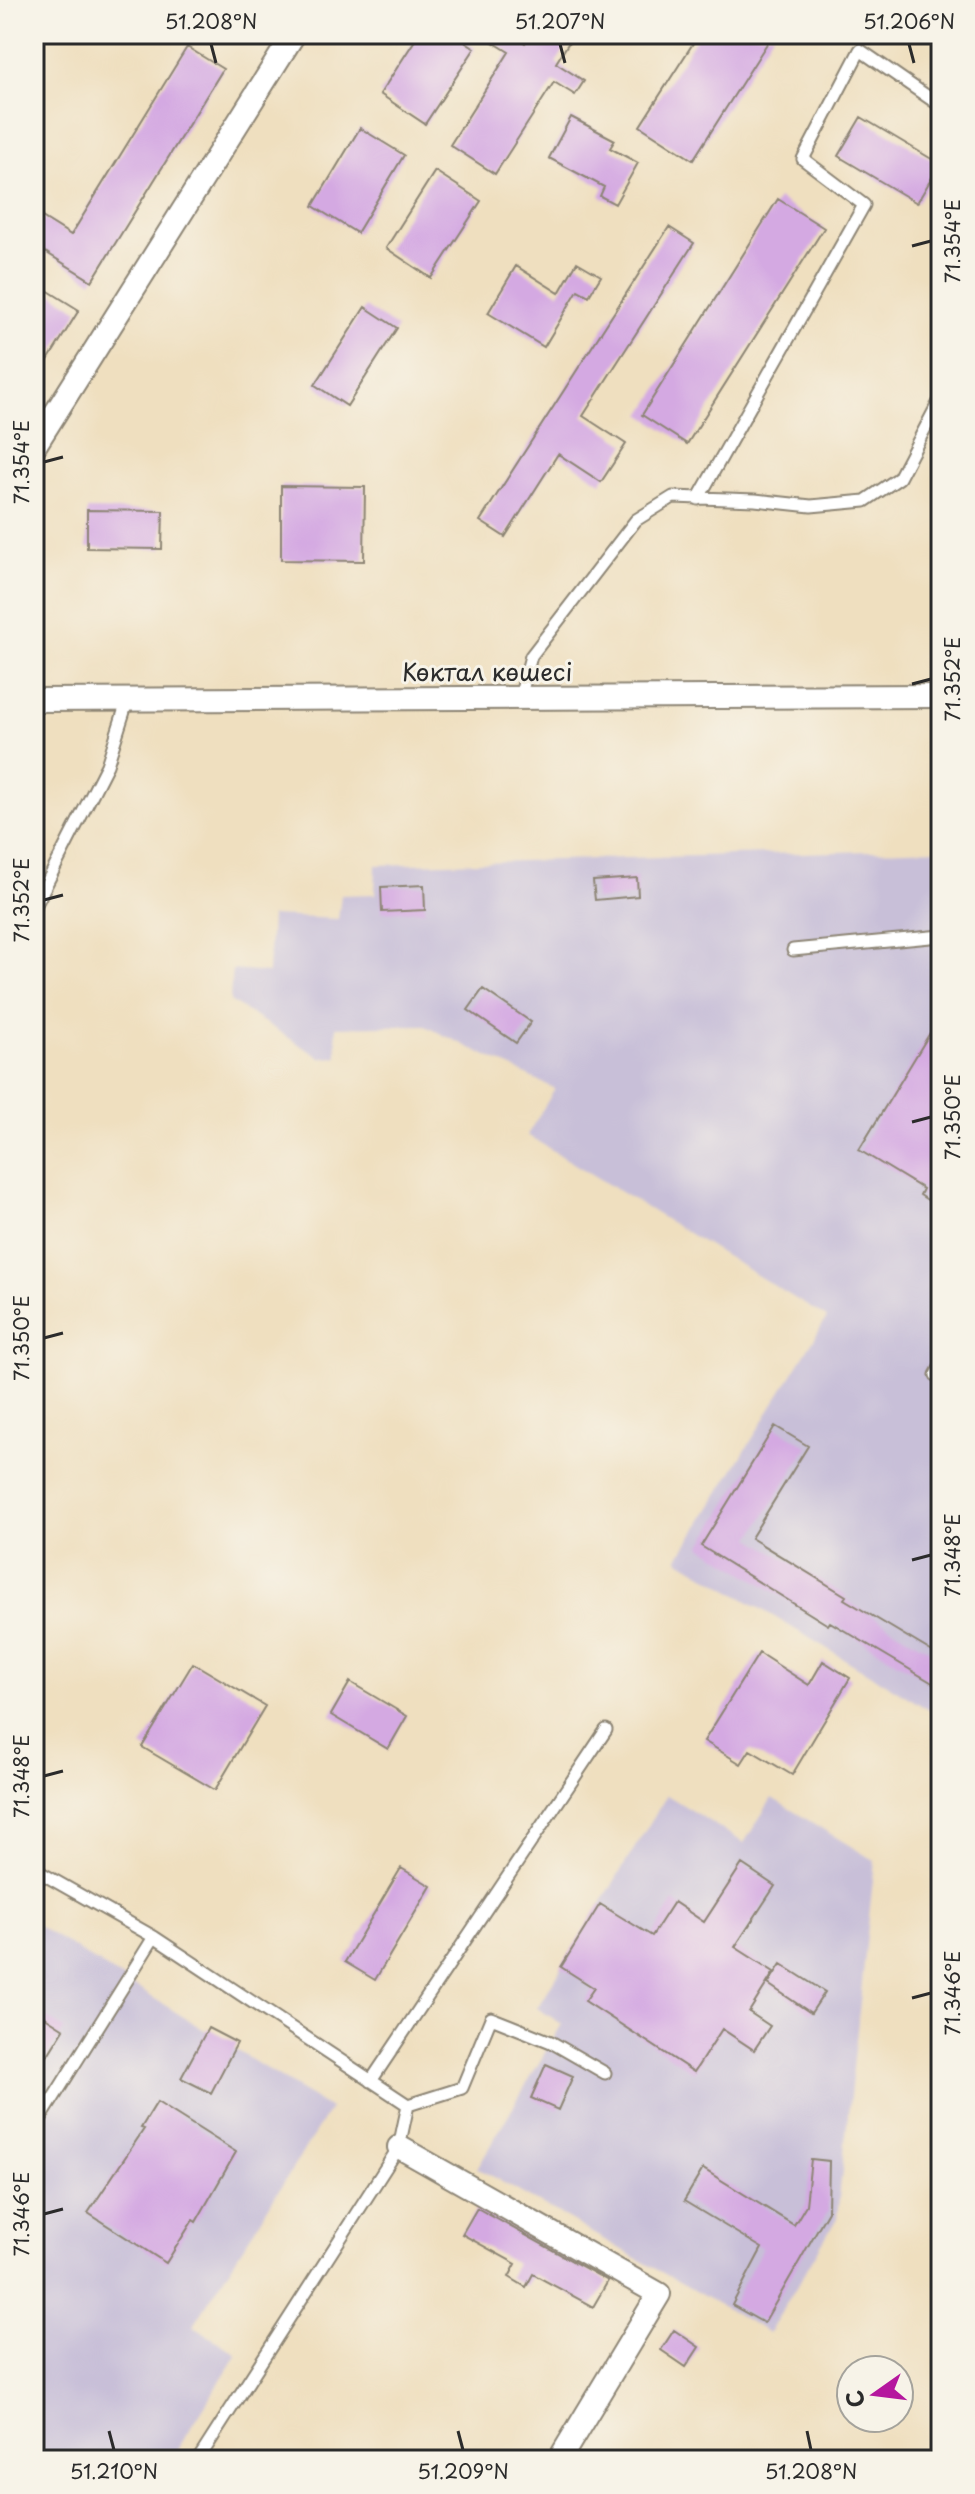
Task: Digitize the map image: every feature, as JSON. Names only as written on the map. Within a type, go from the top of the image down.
[{"type":"street","points":[[34,447],[294,34]]},
{"type":"street","name":"Көктал көшесі","points":[[34,700],[127,702],[941,696]]},
{"type":"street","points":[[399,2147],[659,2294],[559,2460]]},
{"type":"lane","points":[[698,499],[864,205],[803,159],[860,50],[941,106]]},
{"type":"lane","points":[[520,698],[531,656],[636,520],[673,497],[811,506],[865,501],[899,478],[941,398]]},
{"type":"lane","points":[[34,908],[107,765],[127,702]]},
{"type":"lane","points":[[793,950],[941,936]]},
{"type":"lane","points":[[371,2081],[606,1730]]},
{"type":"lane","points":[[34,1869],[154,1937],[408,2105]]},
{"type":"lane","points":[[34,2129],[154,1937]]},
{"type":"lane","points":[[408,2105],[462,2088],[491,2018],[551,2042],[605,2073]]},
{"type":"lane","points":[[198,2460],[399,2147],[408,2105]]},
{"type":"shaded area","points":[[941,849],[941,1717],[678,1559],[827,1318],[527,1135],[555,1089],[423,1025],[336,1027],[337,1057],[321,1058],[230,1001],[232,970],[268,973],[271,916],[338,919],[341,895],[375,894],[376,865]]},
{"type":"shaded area","points":[[667,1795],[744,1843],[772,1798],[875,1861],[837,2218],[769,2333],[477,2168],[562,2024],[537,2008]]},
{"type":"shaded area","points":[[34,1923],[330,2109],[193,2326],[237,2354],[171,2460],[34,2460]]},
{"type":"building","points":[[419,34],[454,34],[475,48],[425,124],[380,94]]},
{"type":"building","points":[[480,34],[511,34],[525,43],[531,34],[574,34],[556,63],[584,81],[575,95],[554,82],[495,174],[450,145],[509,52]]},
{"type":"building","points":[[699,34],[773,34],[693,160],[640,126]]},
{"type":"building","points":[[187,47],[223,69],[92,281],[34,245],[34,212],[71,235]]},
{"type":"building","points":[[571,117],[615,140],[610,148],[638,163],[615,204],[600,196],[604,187],[549,158]]},
{"type":"building","points":[[861,117],[940,164],[917,203],[838,156]]},
{"type":"building","points":[[360,128],[404,155],[357,233],[313,206]]},
{"type":"building","points":[[435,171],[481,201],[431,278],[386,248]]},
{"type":"building","points":[[778,199],[824,228],[687,444],[642,415]]},
{"type":"building","points":[[669,227],[694,243],[583,416],[626,444],[601,482],[558,454],[505,537],[480,521]]},
{"type":"building","points":[[577,262],[601,276],[589,296],[578,290],[544,347],[488,313],[516,266],[559,293]]},
{"type":"building","points":[[34,282],[79,310],[34,383]]},
{"type":"building","points":[[365,307],[397,328],[347,406],[315,385]]},
{"type":"building","points":[[281,486],[365,487],[364,561],[281,560]]},
{"type":"building","points":[[87,510],[163,511],[162,549],[87,548]]},
{"type":"building","points":[[637,878],[638,896],[595,900],[593,881]]},
{"type":"building","points":[[424,885],[425,910],[382,912],[381,887]]},
{"type":"building","points":[[483,989],[531,1022],[516,1043],[468,1010]]},
{"type":"building","points":[[930,1033],[941,1040],[941,1209],[920,1195],[923,1189],[859,1150]]},
{"type":"building","points":[[775,1426],[808,1446],[751,1538],[941,1657],[941,1688],[830,1622],[828,1625],[701,1546]]},
{"type":"building","points":[[759,1653],[809,1685],[823,1661],[850,1678],[792,1775],[750,1750],[741,1764],[704,1741]]},
{"type":"building","points":[[193,1663],[265,1706],[215,1790],[142,1747]]},
{"type":"building","points":[[350,1682],[407,1716],[388,1749],[331,1715]]},
{"type":"building","points":[[742,1864],[775,1886],[735,1947],[774,1972],[749,2012],[770,2026],[754,2050],[722,2029],[694,2072],[585,2001],[594,1988],[561,1967],[600,1904],[652,1936],[674,1902],[704,1922]]},
{"type":"building","points":[[401,1868],[431,1886],[375,1980],[345,1962]]},
{"type":"building","points":[[781,1964],[825,1992],[811,2013],[768,1984]]},
{"type":"building","points":[[34,2010],[64,2029],[34,2077]]},
{"type":"building","points":[[208,2028],[237,2043],[211,2093],[181,2078]]},
{"type":"building","points":[[546,2064],[573,2076],[558,2110],[531,2098]]},
{"type":"building","points":[[157,2102],[236,2152],[196,2222],[193,2220],[166,2263],[88,2213],[144,2129],[141,2128]]},
{"type":"building","points":[[811,2159],[829,2161],[828,2211],[764,2323],[732,2305],[762,2248],[684,2201],[703,2169],[794,2225],[806,2205]]},
{"type":"building","points":[[477,2208],[608,2281],[593,2307],[533,2274],[526,2287],[509,2277],[516,2264],[462,2234]]},
{"type":"building","points":[[674,2330],[699,2347],[686,2367],[661,2350]]},
{"type":"railway","points":[[34,49],[44,34]]}]
